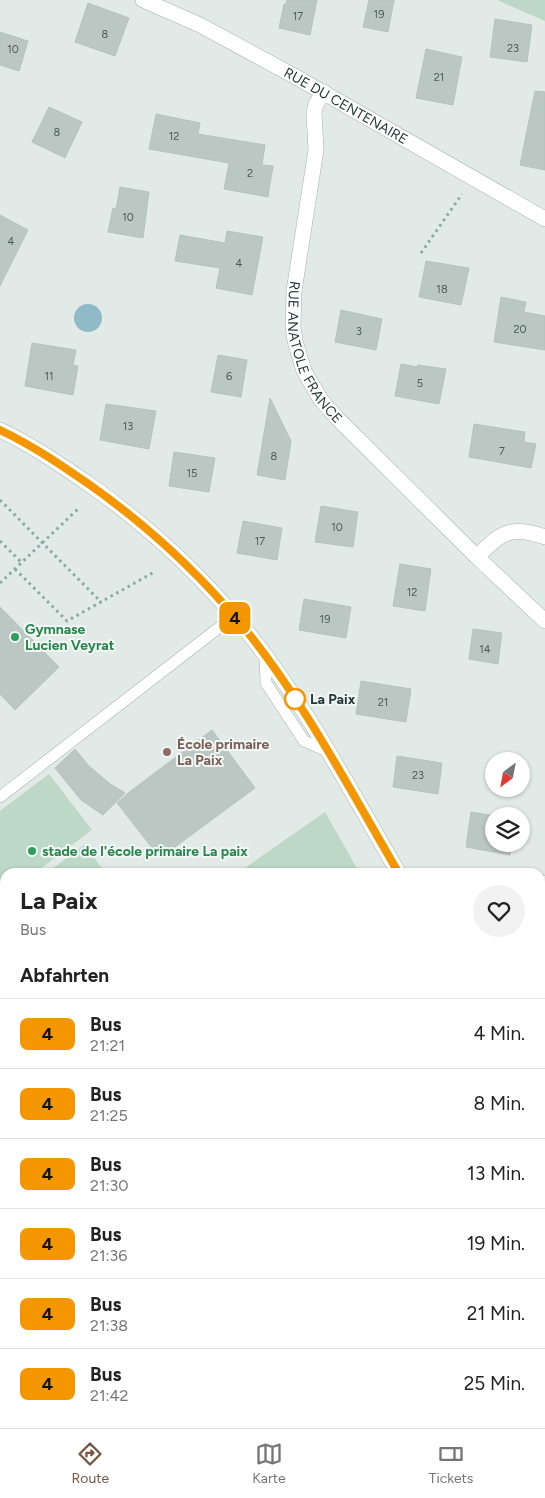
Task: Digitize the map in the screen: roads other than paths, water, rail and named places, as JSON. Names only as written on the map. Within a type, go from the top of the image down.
[{"type":"street","name":"RUE DU CENTENAIRE","points":[[143,0],[200,25],[324,92],[545,219]]},
{"type":"street","name":"RUE ANATOLE FRANCE","points":[[324,92],[316,104],[314,114],[316,150],[293,308],[295,341],[302,365],[310,383],[321,400],[477,557],[545,621]]},
{"type":"street","points":[[0,430],[47,455],[131,515],[183,562],[234,616],[265,656],[301,708],[396,868]]},
{"type":"street","points":[[477,557],[491,542],[510,532],[524,531],[545,538]]},
{"type":"lane","points":[[0,797],[234,616]]},
{"type":"water","points":[[88,304],[98,308],[102,318],[98,328],[88,332],[78,328],[74,318],[78,308]]},
{"type":"place","name":"Gymnase Lucien Veyrat","points":[[15,637]]},
{"type":"place","name":"La Paix","points":[[295,699]]},
{"type":"place","name":"École primaire La Paix","points":[[167,752]]},
{"type":"place","name":"stade de l'école primaire La paix","points":[[32,851]]}]
